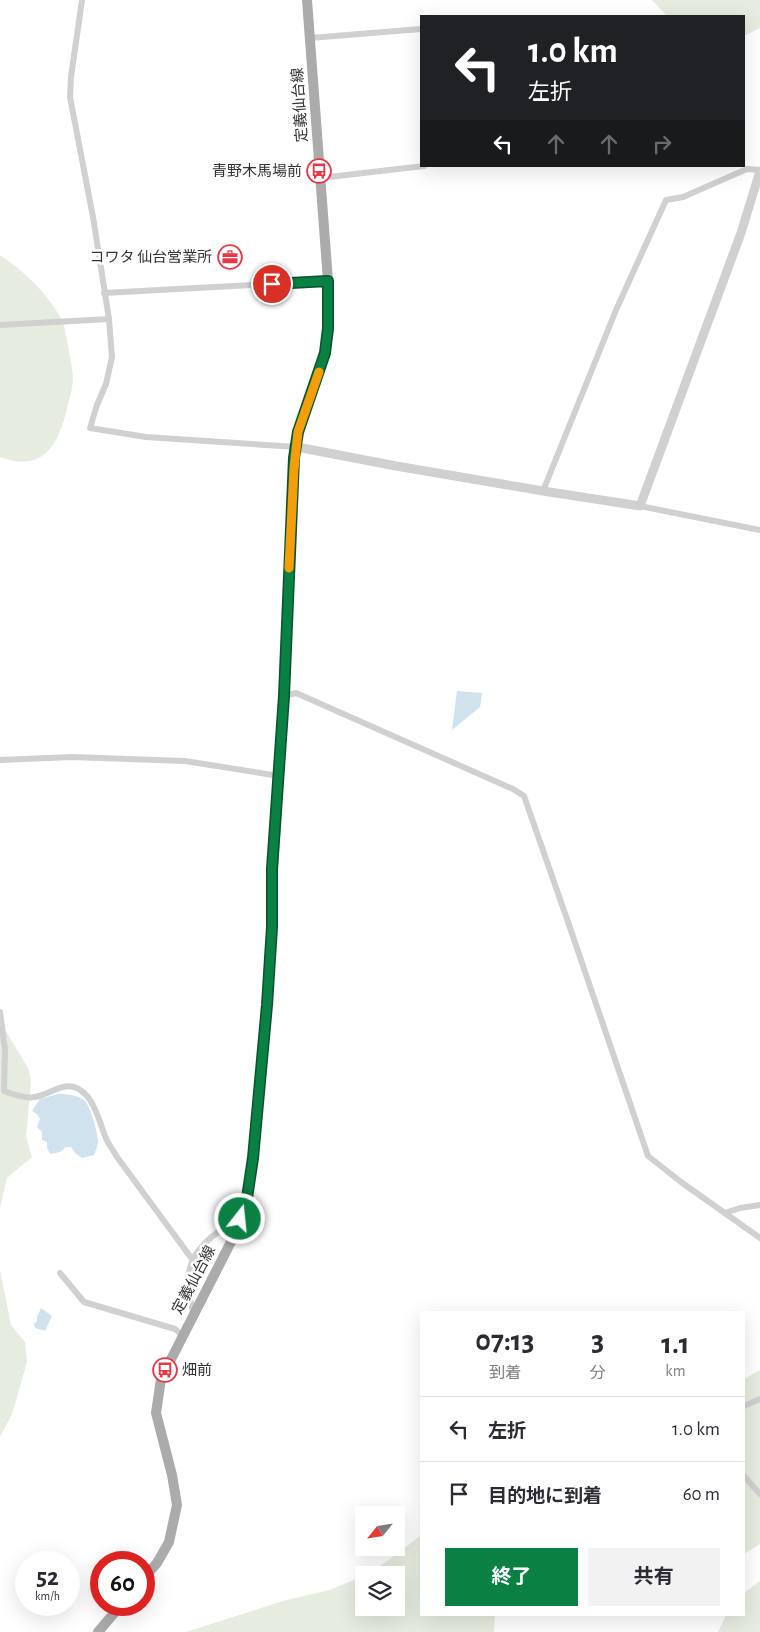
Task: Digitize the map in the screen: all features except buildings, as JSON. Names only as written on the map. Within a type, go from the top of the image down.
[{"type":"main road","name":"定義仙台線","points":[[155,1564],[168,1542],[177,1505],[176,1493],[157,1421],[156,1406],[161,1379],[229,1245],[240,1219],[247,1198],[253,1158],[272,927],[272,869],[284,696],[294,464],[298,432],[325,353],[328,328],[328,281],[307,0]]},
{"type":"main road","points":[[98,1632],[112,1616]]},
{"type":"street","points":[[82,0],[70,97],[93,217],[109,318],[112,357],[106,384],[90,428],[146,437],[297,447],[396,466],[640,506],[760,530]]},
{"type":"street","points":[[310,38],[420,29]]},
{"type":"street","points":[[320,178],[420,166]]},
{"type":"street","points":[[543,491],[616,310],[666,200],[683,197],[747,170],[760,170],[741,233],[640,506]]},
{"type":"street","points":[[104,293],[328,281]]},
{"type":"street","points":[[0,325],[109,318]]},
{"type":"street","points":[[284,696],[296,693],[513,789],[524,796],[568,919],[648,1156],[760,1238]]},
{"type":"street","points":[[0,760],[72,757],[185,761],[278,776]]},
{"type":"street","points":[[0,1012],[5,1050],[4,1091],[34,1097],[68,1086],[77,1088],[88,1098],[99,1117],[106,1139],[117,1157],[192,1259]]},
{"type":"street","points":[[725,1213],[740,1208],[760,1205]]},
{"type":"street","points":[[193,1315],[192,1302],[188,1293],[188,1272],[192,1259],[215,1233],[240,1219]]},
{"type":"street","points":[[60,1273],[84,1302],[174,1329],[182,1335]]},
{"type":"street","points":[[745,1406],[760,1399]]},
{"type":"street","points":[[745,1477],[760,1494]]},
{"type":"shaded area","points":[[652,0],[760,0],[760,28],[745,36],[745,15],[666,15]]},
{"type":"shaded area","points":[[0,255],[34,283],[55,308],[64,326],[72,368],[72,388],[65,418],[55,442],[39,458],[28,461],[16,461],[0,457]]},
{"type":"shaded area","points":[[0,1021],[29,1070],[31,1082],[26,1137],[32,1157],[7,1178],[0,1208]]},
{"type":"shaded area","points":[[0,1270],[11,1325],[25,1342],[27,1362],[12,1414],[0,1437]]},
{"type":"shaded area","points":[[760,1370],[760,1544],[745,1553],[745,1378]]},
{"type":"shaded area","points":[[420,1536],[420,1616],[495,1616],[494,1632],[186,1632],[283,1601],[329,1590],[355,1580],[355,1616],[405,1616],[405,1566],[380,1566],[394,1556],[405,1556],[405,1548]]},
{"type":"shaded area","points":[[760,1581],[760,1632],[718,1632],[726,1616],[745,1616],[745,1592]]},
{"type":"water","points":[[457,691],[482,693],[480,707],[452,730]]},
{"type":"water","points":[[58,1094],[76,1096],[87,1104],[98,1140],[94,1155],[82,1158],[71,1147],[66,1147],[60,1152],[50,1154],[47,1142],[42,1140],[42,1132],[37,1127],[40,1119],[32,1111],[40,1099]]},
{"type":"water","points":[[41,1308],[52,1316],[45,1331],[35,1328],[34,1324],[37,1321]]},
{"type":"slow traffic","points":[[289,568],[294,458],[298,432],[319,372]]},
{"type":"place","name":"青野木馬場前","points":[[319,171]]},
{"type":"place","name":"コワタ 仙台営業所","points":[[230,257]]},
{"type":"place","name":"畑前","points":[[165,1370]]},
{"type":"route","points":[[240,1219],[247,1198],[253,1158],[256,1106],[267,1005],[272,927],[272,869],[284,696],[294,458],[298,432],[325,353],[329,317],[328,281],[272,284]]}]
